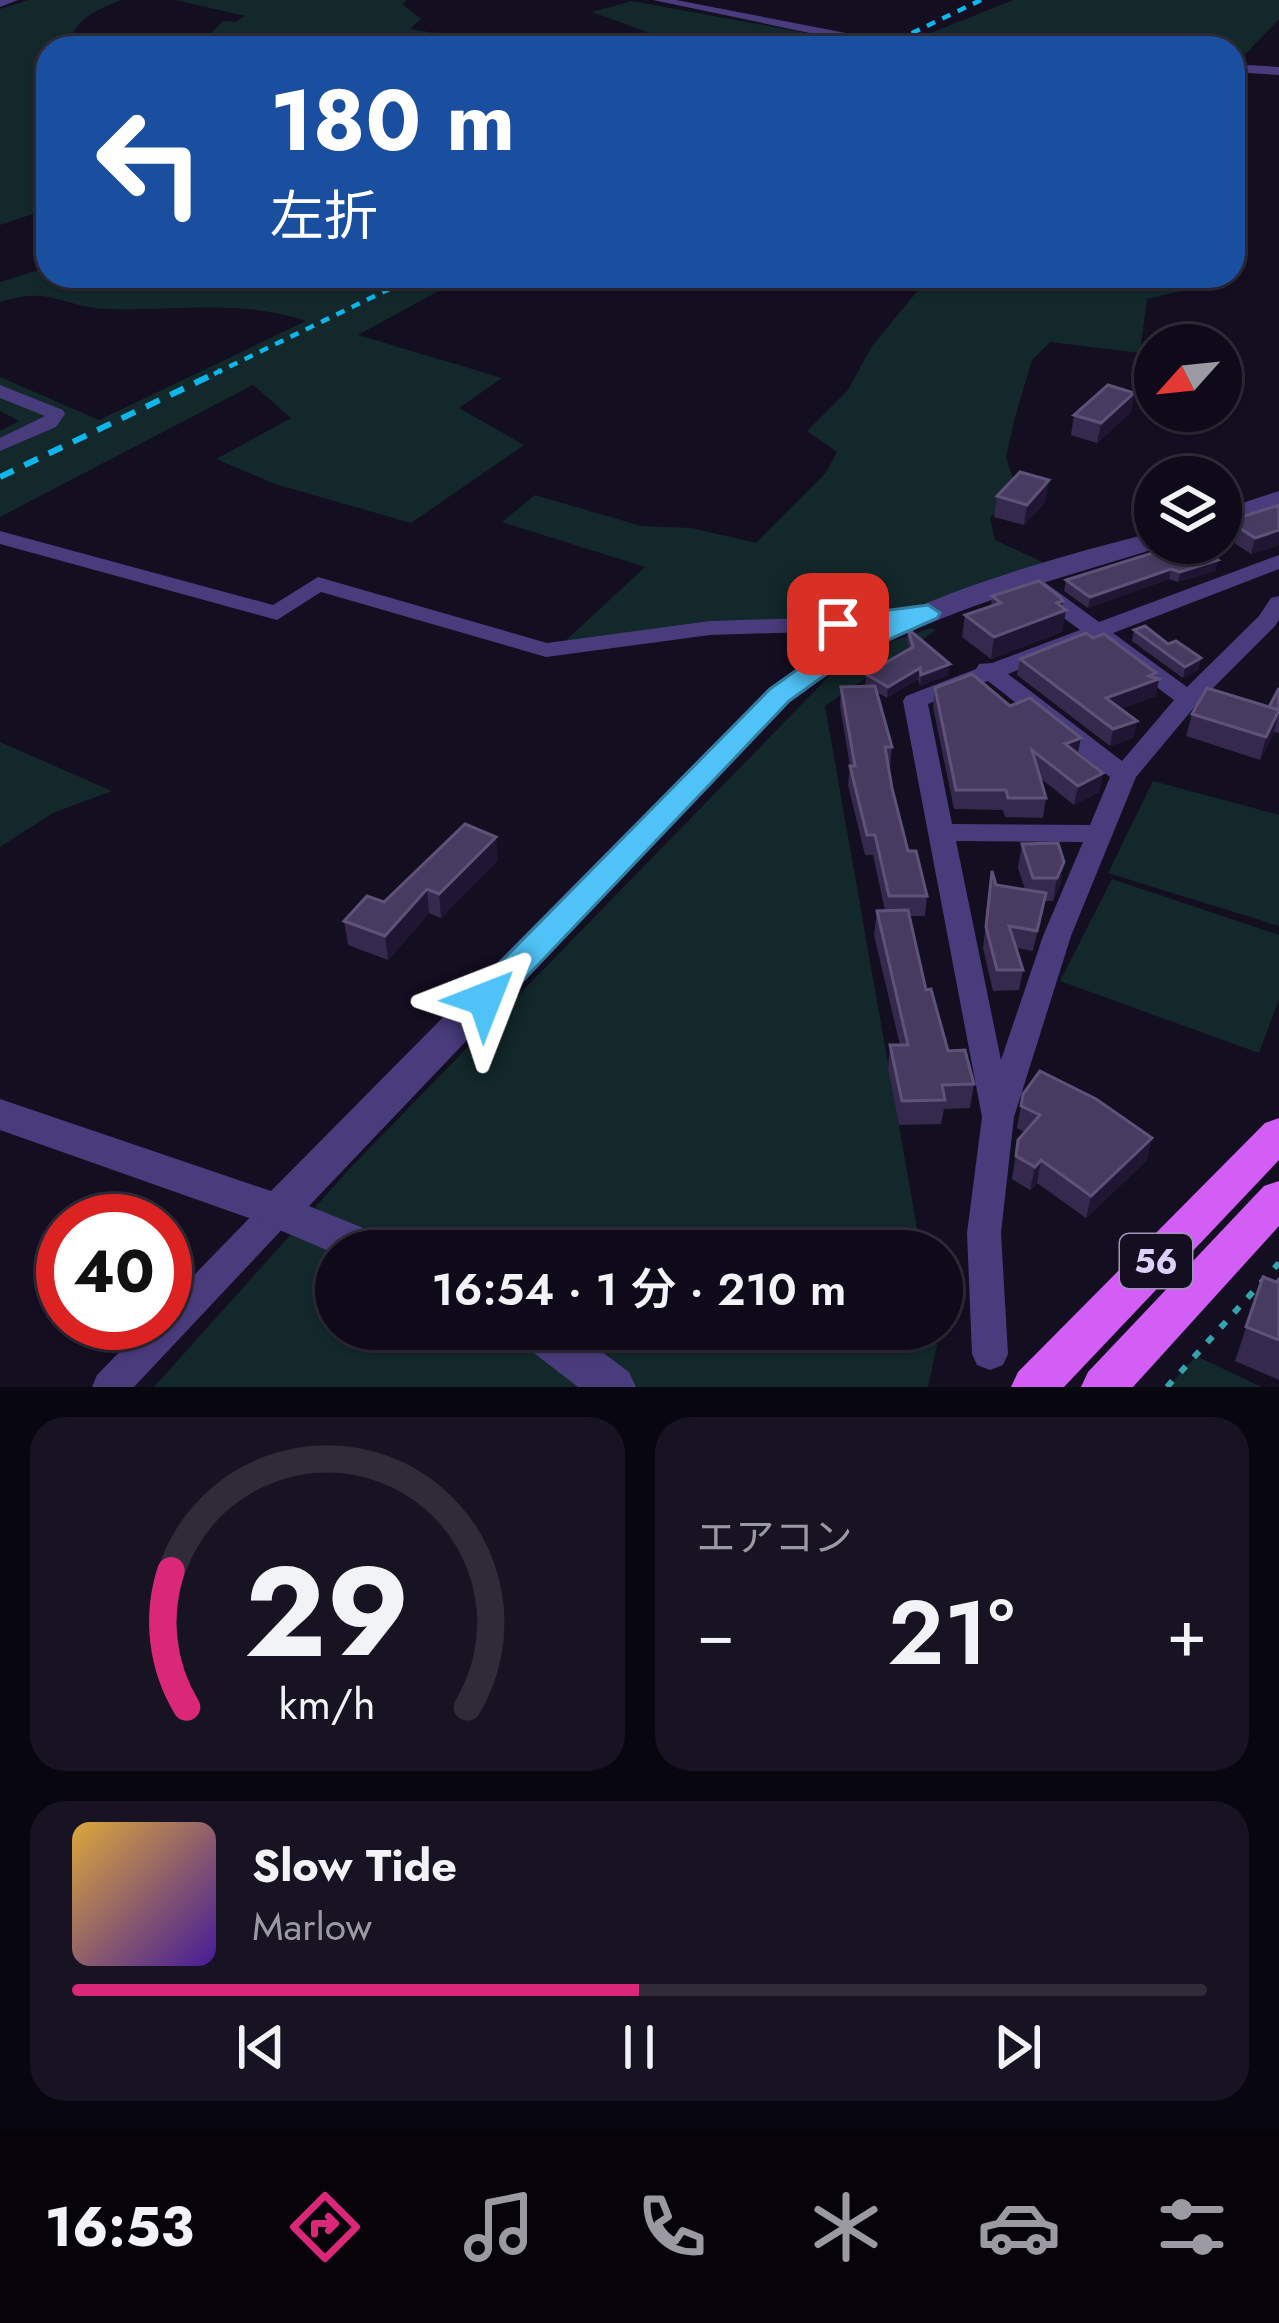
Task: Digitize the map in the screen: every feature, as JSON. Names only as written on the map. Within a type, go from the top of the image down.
[{"type":"main road","name":"56","points":[[1034,1387],[1279,1134]]},
{"type":"main road","name":"56","points":[[1104,1387],[1279,1198]]},
{"type":"street","points":[[0,3],[11,0]]},
{"type":"street","points":[[659,0],[841,36]]},
{"type":"street","points":[[1245,69],[1279,71]]},
{"type":"street","points":[[0,391],[56,414],[0,446]]},
{"type":"street","points":[[1242,512],[1279,499]]},
{"type":"street","points":[[0,537],[277,613],[318,584],[546,650],[710,628],[838,624],[928,613]]},
{"type":"street","points":[[110,1387],[779,695],[842,650],[928,613],[1134,547]]},
{"type":"street","points":[[998,1117],[915,701],[1279,561]]},
{"type":"street","points":[[1028,581],[1188,699]]},
{"type":"street","points":[[990,1354],[984,1233],[998,1117],[1057,936],[1124,776],[1188,699],[1267,621],[1279,603]]},
{"type":"street","points":[[988,670],[1124,776]]},
{"type":"street","points":[[939,832],[1101,834]]},
{"type":"street","points":[[0,1114],[323,1230]]},
{"type":"street","points":[[565,1350],[614,1387]]},
{"type":"path","points":[[1167,1387],[1279,1263]]},
{"type":"green space","points":[[28,0],[121,0],[83,21],[71,36],[36,36],[36,213],[0,225],[0,9]]},
{"type":"green space","points":[[176,0],[407,0],[402,4],[421,19],[410,29],[453,36],[209,36],[223,21],[235,22],[245,16]]},
{"type":"green space","points":[[1013,0],[1279,0],[1279,19],[1245,54],[1245,36],[923,36]]},
{"type":"green space","points":[[632,1],[824,36],[658,36],[592,12]]},
{"type":"green space","points":[[36,271],[36,288],[444,288],[358,335],[502,378],[459,408],[524,445],[411,523],[275,484],[216,459],[291,418],[253,385],[0,517],[0,431],[19,421],[0,411],[0,377],[99,420],[306,321],[232,308],[93,308],[46,296],[0,302],[0,282]]},
{"type":"green space","points":[[920,288],[1191,288],[1147,299],[1144,324],[1134,324],[1134,352],[1050,342],[1032,360],[1006,457],[1016,488],[990,518],[995,540],[1051,566],[926,606],[833,618],[699,623],[562,644],[645,567],[502,522],[535,495],[641,526],[692,528],[756,543],[825,474],[837,452],[807,431],[848,390],[872,346]]},
{"type":"green space","points":[[936,630],[825,706],[917,1230],[315,1230],[315,1350],[936,1350],[928,1387],[154,1387],[192,1350],[352,1166],[839,666],[876,647]]},
{"type":"green space","points":[[0,742],[112,791],[53,813],[0,847]]},
{"type":"green space","points":[[1153,781],[1279,815],[1279,926],[1108,873]]},
{"type":"green space","points":[[1112,879],[1279,935],[1279,999],[1259,1053],[1060,981]]},
{"type":"green space","points":[[1196,1356],[1262,1387],[1168,1387]]},
{"type":"building","points":[[1108,385],[1134,393],[1101,423],[1074,415]]},
{"type":"building","points":[[1020,472],[1049,480],[1027,505],[997,496]]},
{"type":"building","points":[[1279,505],[1279,530],[1255,538],[1242,530],[1242,517]]},
{"type":"building","points":[[1134,559],[1134,564],[1205,564],[1180,572],[1171,569],[1090,597],[1066,580]]},
{"type":"building","points":[[1039,581],[1060,597],[1063,601],[1057,603],[1066,610],[994,637],[965,615],[1001,603],[992,596]]},
{"type":"building","points":[[1145,626],[1168,644],[1176,641],[1201,658],[1185,667],[1134,630]]},
{"type":"building","points":[[908,629],[950,664],[921,675],[920,668],[888,687],[866,674],[913,647]]},
{"type":"building","points":[[1086,633],[1093,638],[1104,634],[1156,673],[1149,676],[1159,679],[1106,698],[1137,721],[1113,729],[1020,659]]},
{"type":"building","points":[[972,674],[1010,706],[1030,698],[1081,738],[1065,744],[1103,773],[1078,786],[1032,750],[1046,798],[1008,798],[1006,790],[956,790],[935,688]]},
{"type":"building","points":[[875,686],[892,747],[885,747],[892,788],[908,851],[916,851],[927,896],[889,896],[875,835],[867,835],[850,766],[855,766],[841,687]]},
{"type":"building","points":[[1207,688],[1279,710],[1266,737],[1192,714]]},
{"type":"building","points":[[1279,688],[1279,710],[1269,707]]},
{"type":"building","points":[[465,824],[496,837],[439,894],[427,889],[385,936],[344,921],[367,896],[384,902]]},
{"type":"building","points":[[1058,843],[1064,862],[1057,878],[1033,878],[1022,844]]},
{"type":"building","points":[[992,871],[996,885],[1046,893],[1037,931],[1009,926],[1023,970],[997,970],[986,927]]},
{"type":"building","points":[[908,910],[926,990],[931,989],[948,1051],[965,1050],[974,1084],[942,1085],[945,1100],[902,1101],[890,1045],[908,1045],[877,911]]},
{"type":"building","points":[[1040,1071],[1096,1099],[1152,1138],[1091,1196],[1041,1160],[1035,1167],[1016,1156],[1018,1140],[1040,1115],[1021,1106],[1023,1094]]},
{"type":"building","points":[[1263,1277],[1279,1279],[1279,1340],[1246,1327]]},
{"type":"railway","points":[[906,36],[981,0]]},
{"type":"railway","points":[[214,374],[391,288]]},
{"type":"railway","points":[[0,477],[220,371]]},
{"type":"route","points":[[485,999],[779,695],[842,650],[928,613],[838,624]]}]
